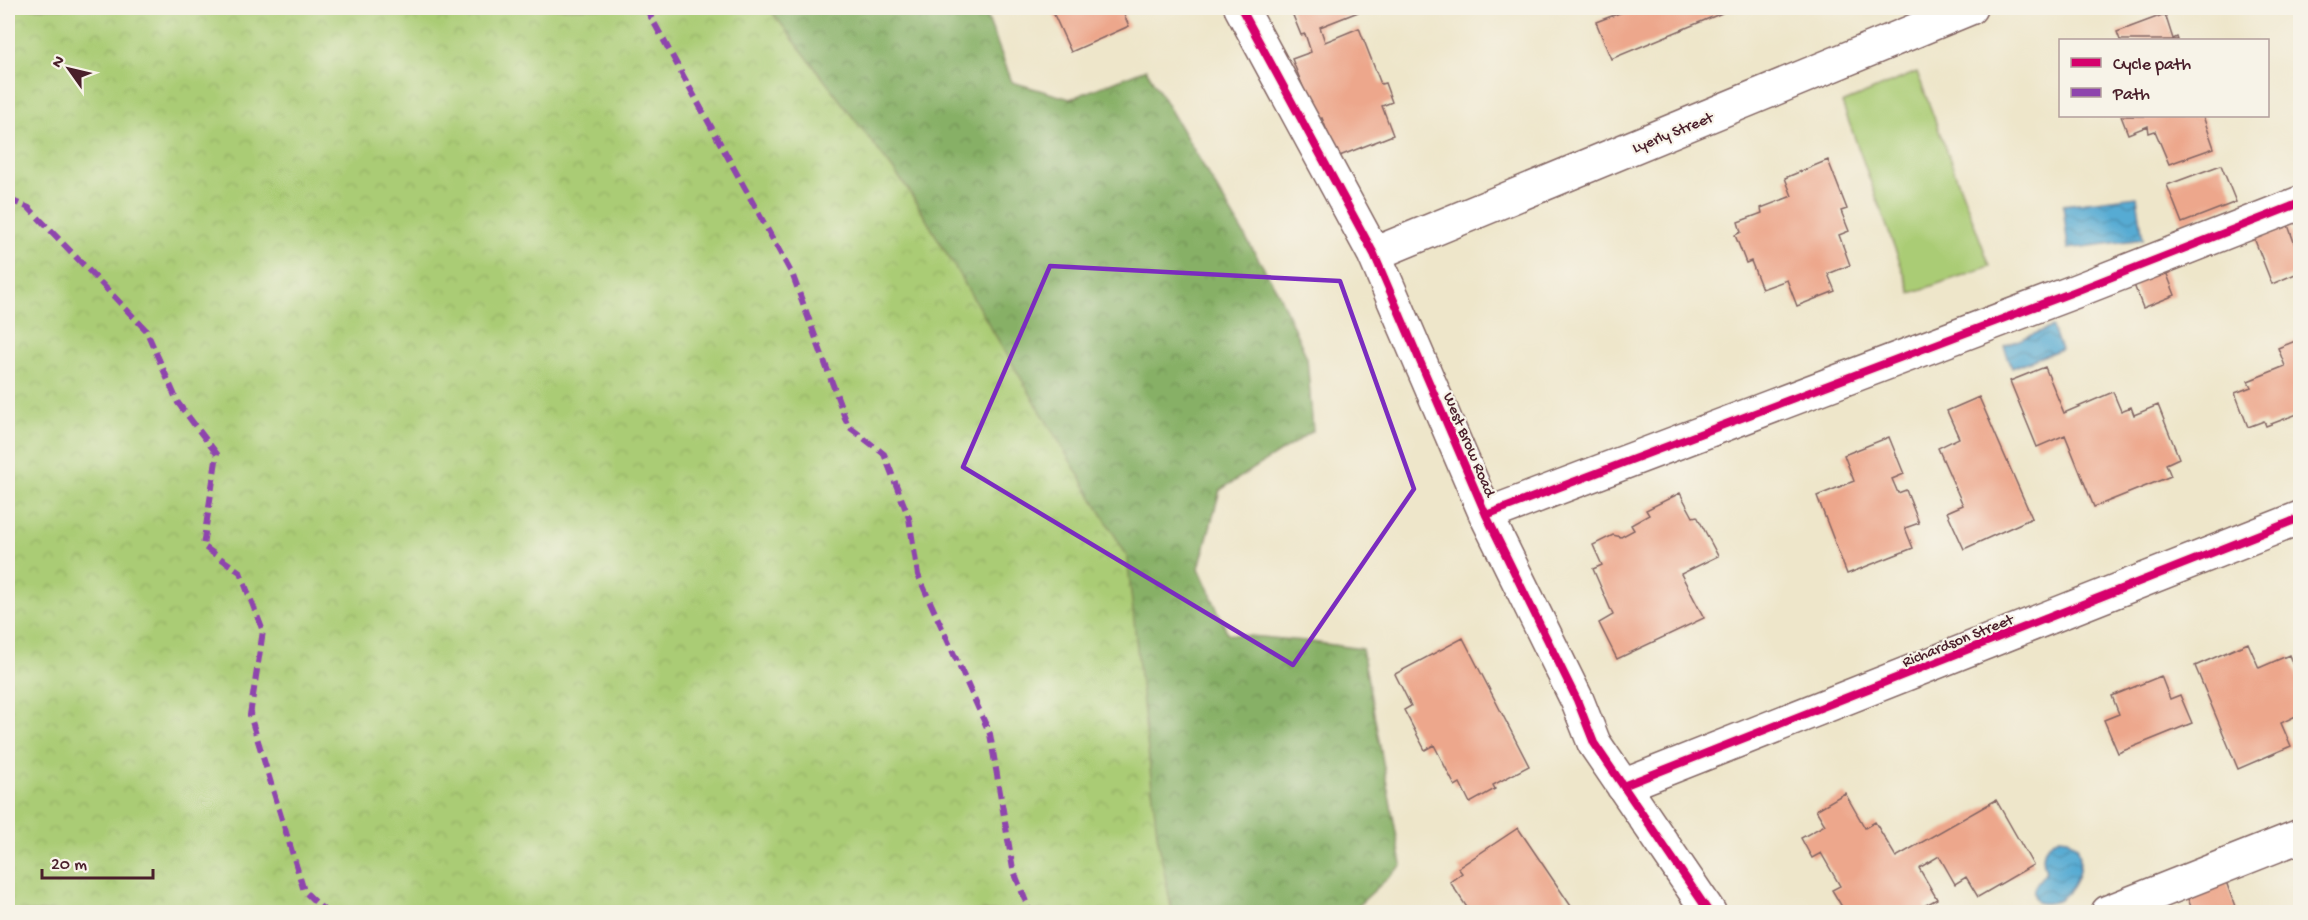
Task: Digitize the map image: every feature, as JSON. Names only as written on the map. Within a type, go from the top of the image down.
[{"type":"street","name":"West Brow Road","points":[[1241,8],[1374,254],[1486,514],[1577,700],[1594,743],[1709,912]]},
{"type":"street","name":"Lyerly Street","points":[[1374,254],[1970,8]]},
{"type":"street","points":[[1486,514],[2076,291],[2301,203]]},
{"type":"street","name":"Richardson Street","points":[[1623,786],[2301,518]]},
{"type":"street","points":[[2108,912],[2301,836]]},
{"type":"highlighted area","points":[[1050,266],[1340,281],[1414,489],[1293,665],[963,467]]},
{"type":"green space","points":[[8,8],[984,8],[1012,82],[1070,99],[1146,69],[1278,292],[1307,358],[1313,431],[1220,490],[1199,568],[1228,634],[1362,649],[1402,865],[1351,912],[8,912]]},
{"type":"green space","points":[[8,8],[769,8],[908,189],[1127,556],[1157,834],[1172,912],[8,912]]},
{"type":"green space","points":[[1917,72],[1990,266],[1911,293],[1842,103]]},
{"type":"water","points":[[2137,196],[2143,239],[2068,249],[2063,205]]},
{"type":"water","points":[[2052,327],[2061,349],[2012,368],[2004,346]]},
{"type":"water","points":[[2060,838],[2067,839],[2077,846],[2080,866],[2077,877],[2066,895],[2048,903],[2037,902],[2034,889],[2046,871],[2043,860],[2044,851],[2050,843]]},
{"type":"building","points":[[1051,8],[1121,8],[1129,26],[1071,52]]},
{"type":"building","points":[[1290,8],[1356,8],[1358,12],[1320,27],[1325,42],[1359,28],[1381,84],[1385,83],[1392,102],[1382,106],[1393,135],[1337,157],[1322,118],[1316,120],[1292,59],[1311,52],[1305,34],[1301,35]]},
{"type":"building","points":[[1624,8],[1720,8],[1722,13],[1611,59],[1596,22],[1625,11]]},
{"type":"building","points":[[2165,14],[2173,39],[2120,39],[2117,32]]},
{"type":"building","points":[[2121,117],[2203,117],[2214,148],[2169,164],[2155,131],[2149,133],[2148,126],[2128,134]]},
{"type":"building","points":[[1828,160],[1847,209],[1841,211],[1849,231],[1839,235],[1850,265],[1828,274],[1835,291],[1797,306],[1787,280],[1762,289],[1751,261],[1746,263],[1735,235],[1741,232],[1738,222],[1762,213],[1761,208],[1792,196],[1785,178]]},
{"type":"building","points":[[2221,165],[2236,202],[2182,223],[2167,185]]},
{"type":"building","points":[[2288,225],[2300,259],[2300,272],[2272,284],[2254,238]]},
{"type":"building","points":[[2163,264],[2175,295],[2143,308],[2131,277]]},
{"type":"building","points":[[2300,339],[2300,413],[2266,426],[2264,421],[2248,427],[2235,393],[2251,387],[2248,381],[2285,366],[2278,348]]},
{"type":"building","points":[[2045,367],[2064,413],[2113,392],[2121,411],[2131,407],[2134,415],[2158,405],[2179,458],[2166,464],[2171,476],[2094,507],[2065,435],[2037,447],[2010,381]]},
{"type":"building","points":[[1979,397],[2032,518],[1964,549],[1947,512],[1963,505],[1938,448],[1959,438],[1947,411]]},
{"type":"building","points":[[1889,437],[1904,474],[1892,479],[1898,493],[1906,490],[1919,523],[1905,528],[1913,548],[1847,574],[1817,496],[1854,481],[1844,455]]},
{"type":"building","points":[[1680,493],[1693,517],[1697,516],[1718,556],[1681,574],[1704,618],[1617,659],[1599,623],[1613,615],[1593,569],[1602,565],[1593,545],[1613,535],[1621,537],[1634,530],[1631,525],[1649,515],[1646,510]]},
{"type":"building","points":[[1463,638],[1529,766],[1493,785],[1495,789],[1470,803],[1460,783],[1455,786],[1434,745],[1425,750],[1404,710],[1411,706],[1395,674]]},
{"type":"building","points":[[2248,643],[2259,668],[2289,655],[2300,683],[2300,714],[2281,723],[2291,746],[2238,769],[2195,666]]},
{"type":"building","points":[[2161,676],[2170,699],[2180,695],[2192,723],[2118,753],[2104,720],[2119,714],[2112,696]]},
{"type":"building","points":[[1845,793],[1865,828],[1875,822],[1896,857],[1996,800],[2033,865],[1978,897],[1966,877],[1955,884],[1939,856],[1919,868],[1937,899],[1924,906],[1928,912],[1845,912],[1832,890],[1840,886],[1821,853],[1812,858],[1801,838],[1825,825],[1816,810]]},
{"type":"building","points":[[1518,828],[1575,912],[1470,912],[1450,882],[1462,873],[1458,868]]},
{"type":"building","points":[[2224,876],[2237,912],[2193,912],[2185,891]]},
{"type":"marked path","points":[[646,8],[793,276],[848,426],[884,454],[909,518],[918,575],[990,734],[1013,869],[1030,912]]},
{"type":"marked path","points":[[8,199],[29,208],[146,330],[178,403],[217,454],[203,546],[240,572],[263,631],[250,715],[304,891],[326,912]]},
{"type":"cycle path","points":[[1241,8],[1374,254],[1486,515],[1577,700],[1594,743],[1709,912]]},
{"type":"cycle path","points":[[1486,515],[2076,291],[2300,203]]},
{"type":"cycle path","points":[[1623,786],[2300,518]]}]
